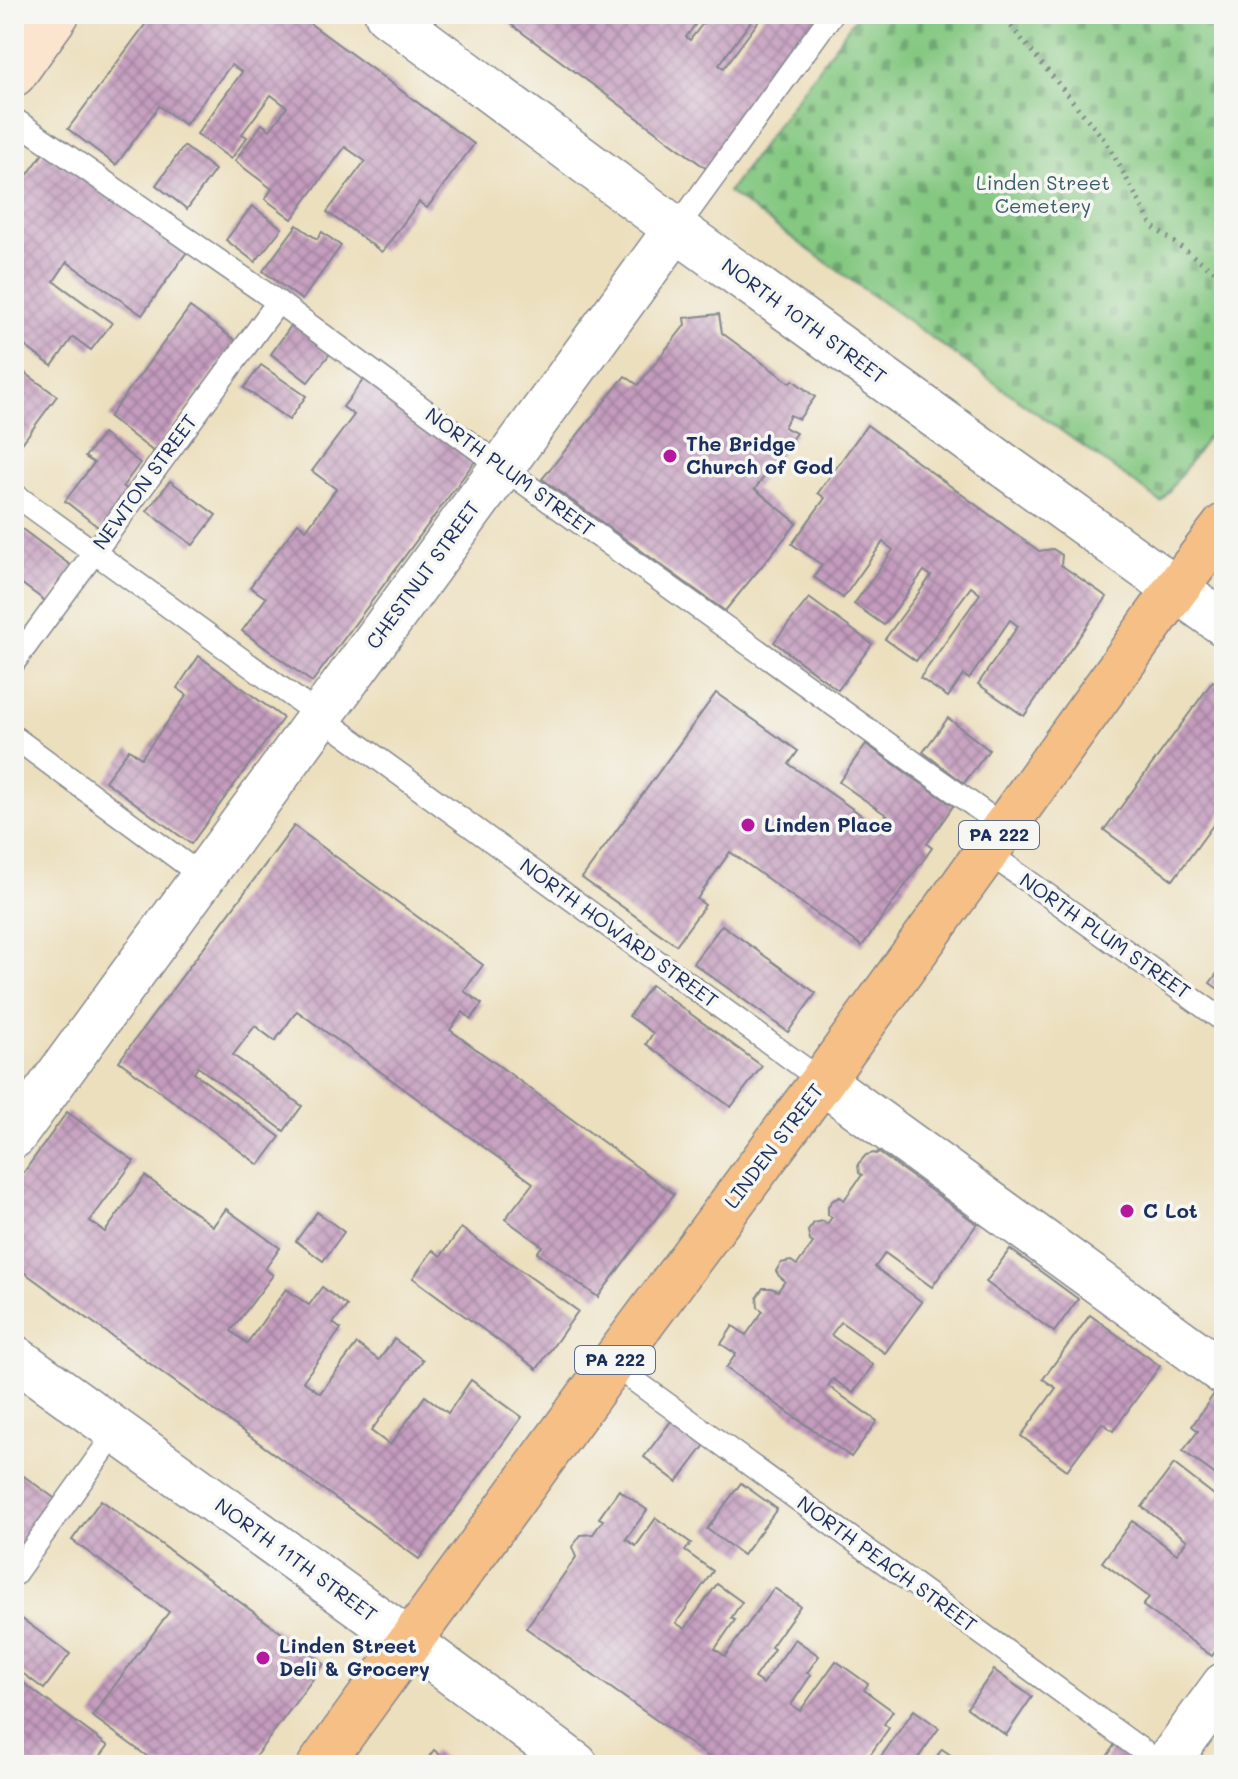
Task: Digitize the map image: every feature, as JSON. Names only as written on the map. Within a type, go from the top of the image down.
[{"type":"main road","name":"LINDEN STREET","points":[[320,1765],[1224,526]]},
{"type":"street","points":[[14,74],[57,14]]},
{"type":"street","name":"NORTH 10TH STREET","points":[[387,14],[676,229],[1224,624]]},
{"type":"street","name":"CHESTNUT STREET","points":[[14,1136],[676,229]]},
{"type":"street","name":"NORTH HOWARD STREET","points":[[822,1081],[1224,1373]]},
{"type":"street","name":"NORTH 11TH STREET","points":[[14,1357],[576,1765]]},
{"type":"street","points":[[1164,1765],[1224,1685]]},
{"type":"lane","name":"CHESTNUT STREET","points":[[676,229],[832,14]]},
{"type":"lane","name":"NORTH PLUM STREET","points":[[14,119],[278,302],[502,467],[996,839],[1224,1021]]},
{"type":"lane","name":"NEWTON STREET","points":[[14,662],[278,302]]},
{"type":"lane","name":"NORTH HOWARD STREET","points":[[14,494],[822,1081]]},
{"type":"lane","points":[[14,737],[203,877]]},
{"type":"lane","name":"NORTH PEACH STREET","points":[[612,1364],[1164,1765]]},
{"type":"lane","points":[[14,1575],[117,1431]]},
{"type":"path","points":[[1001,14],[1107,143],[1153,227],[1224,278]]},
{"type":"green space","name":"Linden Street Cemetery","points":[[858,14],[1224,14],[1224,415],[1161,502],[728,192]]},
{"type":"building","points":[[153,14],[297,14],[474,144],[427,208],[419,202],[382,252],[327,212],[365,161],[345,147],[292,219],[265,199],[272,189],[235,161],[262,124],[270,130],[287,107],[271,95],[242,134],[247,137],[231,159],[197,134],[242,72],[231,65],[185,125],[159,106],[116,165],[68,129]]},
{"type":"building","points":[[497,14],[644,14],[642,17],[648,22],[654,14],[703,14],[686,37],[690,40],[710,14],[750,14],[754,17],[719,65],[724,68],[764,14],[826,14],[711,172]]},
{"type":"building","points":[[184,146],[215,170],[187,209],[156,185]]},
{"type":"building","points":[[48,147],[189,249],[142,315],[67,262],[54,281],[112,323],[91,350],[73,337],[52,366],[14,338],[14,193]]},
{"type":"building","points":[[252,206],[282,228],[255,262],[226,240]]},
{"type":"building","points":[[297,225],[317,239],[322,232],[341,246],[302,300],[263,271]]},
{"type":"building","points":[[190,307],[236,341],[154,452],[109,417]]},
{"type":"building","name":"The Bridge Church of God","points":[[719,314],[722,333],[790,383],[793,380],[815,397],[799,419],[790,415],[784,427],[796,433],[755,489],[797,523],[725,611],[542,479],[625,376],[638,385],[685,325],[684,318]]},
{"type":"building","points":[[293,323],[332,351],[308,382],[271,354]]},
{"type":"building","points":[[14,365],[57,396],[14,454]]},
{"type":"building","points":[[261,365],[306,396],[289,420],[244,388]]},
{"type":"building","points":[[367,375],[478,457],[312,682],[242,631],[266,598],[250,587],[298,523],[306,530],[336,489],[312,471],[354,415],[343,407]]},
{"type":"building","points":[[867,425],[1039,551],[1053,549],[1062,555],[1061,565],[1107,597],[1024,716],[978,684],[1018,626],[1010,620],[969,679],[963,675],[948,697],[920,678],[980,594],[971,587],[916,661],[885,639],[931,576],[924,571],[884,625],[854,604],[893,550],[883,542],[843,598],[814,577],[822,565],[792,544],[825,498],[818,493]]},
{"type":"building","points":[[103,434],[140,463],[123,486],[130,492],[102,530],[65,501],[94,463],[85,457]]},
{"type":"building","points":[[170,481],[216,515],[193,545],[147,511]]},
{"type":"building","points":[[14,523],[74,568],[48,603],[14,578]]},
{"type":"building","points":[[809,598],[872,644],[838,690],[774,642]]},
{"type":"building","points":[[199,656],[283,718],[191,844],[105,781],[129,749],[141,758],[187,695],[177,688]]},
{"type":"building","points":[[1213,681],[1224,689],[1224,810],[1173,880],[1104,830]]},
{"type":"building","name":"Linden Place","points":[[716,693],[798,751],[789,764],[884,831],[892,819],[839,782],[866,744],[953,806],[927,844],[932,848],[862,946],[730,852],[697,899],[705,905],[676,945],[582,878]]},
{"type":"building","points":[[948,718],[989,750],[964,783],[923,752]]},
{"type":"building","points":[[294,826],[483,965],[464,991],[482,1004],[471,1019],[463,1012],[450,1030],[674,1194],[598,1297],[537,1253],[542,1246],[505,1219],[533,1183],[297,1011],[275,1041],[255,1026],[233,1055],[302,1106],[284,1131],[198,1067],[194,1073],[280,1137],[259,1165],[119,1061]]},
{"type":"building","points":[[722,925],[816,993],[788,1032],[693,963]]},
{"type":"building","points":[[1224,964],[1224,993],[1210,983]]},
{"type":"building","points":[[651,985],[762,1066],[731,1107],[646,1044],[653,1033],[629,1016]]},
{"type":"building","points":[[67,1112],[134,1161],[90,1221],[105,1232],[145,1176],[213,1226],[226,1209],[280,1248],[265,1269],[273,1275],[231,1331],[247,1343],[286,1289],[309,1305],[322,1287],[347,1306],[333,1323],[341,1329],[303,1381],[320,1393],[357,1344],[379,1360],[394,1339],[423,1360],[371,1431],[390,1445],[425,1396],[448,1413],[471,1380],[522,1417],[419,1559],[14,1265],[14,1186]]},
{"type":"building","points":[[878,1152],[977,1224],[932,1287],[885,1253],[875,1267],[922,1302],[885,1353],[841,1322],[831,1335],[873,1365],[853,1393],[833,1379],[828,1386],[877,1421],[851,1457],[726,1368],[736,1354],[721,1344],[733,1326],[746,1335],[763,1311],[758,1307],[757,1297],[763,1288],[778,1291],[785,1281],[776,1271],[781,1263],[791,1261],[797,1265],[813,1243],[808,1231],[814,1223],[823,1221],[827,1224],[832,1217],[828,1215],[828,1206],[840,1197],[844,1200],[862,1175],[858,1164],[866,1155]]},
{"type":"building","points":[[317,1212],[344,1232],[323,1261],[296,1241]]},
{"type":"building","points":[[461,1228],[578,1311],[537,1369],[413,1278],[433,1250],[441,1256]]},
{"type":"building","points":[[1010,1249],[1078,1299],[1054,1332],[986,1282]]},
{"type":"building","points":[[1090,1315],[1160,1366],[1113,1431],[1102,1423],[1067,1470],[1021,1436],[1056,1388],[1043,1379]]},
{"type":"building","points":[[1214,1394],[1224,1401],[1224,1481],[1183,1451],[1198,1431],[1192,1426]]},
{"type":"building","points":[[672,1420],[705,1445],[677,1482],[644,1457]]},
{"type":"building","points":[[1174,1464],[1218,1498],[1224,1490],[1224,1639],[1212,1656],[1143,1606],[1149,1597],[1102,1562],[1132,1521],[1177,1554],[1187,1540],[1142,1507]]},
{"type":"building","points":[[14,1469],[68,1508],[14,1581]]},
{"type":"building","points":[[741,1483],[777,1509],[743,1555],[707,1529]]},
{"type":"building","points":[[619,1490],[647,1510],[626,1539],[636,1546],[656,1518],[691,1543],[685,1551],[713,1571],[676,1623],[685,1629],[717,1584],[742,1602],[731,1618],[735,1620],[715,1649],[725,1656],[774,1588],[800,1606],[754,1678],[763,1684],[795,1639],[819,1656],[807,1673],[811,1675],[791,1705],[800,1711],[836,1661],[868,1684],[864,1690],[893,1711],[884,1724],[889,1728],[863,1765],[720,1765],[526,1628],[576,1557],[572,1547],[581,1535],[593,1534],[603,1520],[599,1518]]},
{"type":"building","points":[[101,1500],[324,1664],[249,1765],[152,1765],[155,1762],[92,1716],[169,1612],[72,1540]]},
{"type":"building","points":[[18,1616],[70,1654],[44,1689],[14,1667],[14,1622]]},
{"type":"building","points":[[994,1670],[1032,1697],[1006,1735],[967,1708]]},
{"type":"building","points":[[14,1676],[108,1746],[94,1765],[14,1765]]},
{"type":"building","points":[[914,1710],[939,1728],[916,1761],[922,1765],[875,1765]]},
{"type":"building","points":[[1115,1744],[1146,1765],[1102,1765]]},
{"type":"building","points":[[942,1749],[965,1765],[931,1765]]},
{"type":"building","points":[[434,1750],[453,1765],[423,1765]]},
{"type":"place","name":"The Bridge Church of God","points":[[670,456]]},
{"type":"place","name":"Linden Place","points":[[748,825]]},
{"type":"place","name":"C Lot","points":[[1127,1211]]},
{"type":"place","name":"Linden Street Deli & Grocery","points":[[263,1658]]}]
